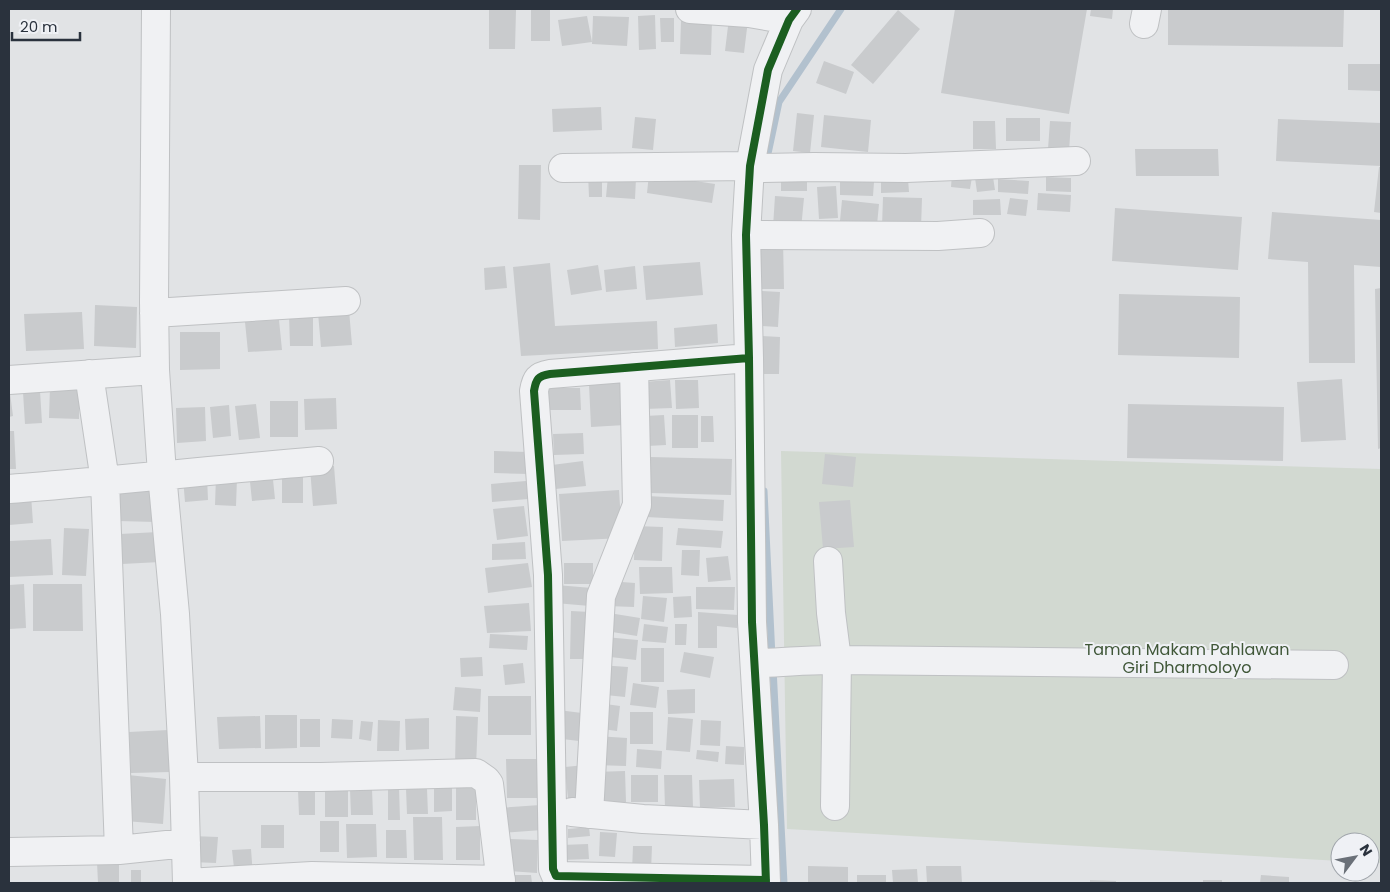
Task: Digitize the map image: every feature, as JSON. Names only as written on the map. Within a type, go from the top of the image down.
[{"type":"street","points":[[156,9],[155,370],[162,474],[175,614],[188,883],[312,876],[501,882],[489,784],[476,773],[320,777],[184,777]]},
{"type":"street","points":[[690,9],[793,14],[768,70],[759,113],[766,167],[752,236],[749,358],[752,622],[764,663],[766,882],[556,876],[553,869],[548,575],[534,391],[536,382],[542,376],[550,374],[749,358]]},
{"type":"street","points":[[563,168],[906,168],[1076,162]]},
{"type":"street","points":[[752,236],[938,236],[980,234]]},
{"type":"street","points":[[154,313],[346,301]]},
{"type":"street","points":[[589,814],[601,596],[637,505],[634,368]]},
{"type":"street","points":[[9,380],[155,370]]},
{"type":"street","points":[[89,374],[105,482],[120,850]]},
{"type":"street","points":[[9,489],[105,482],[162,474],[319,460]]},
{"type":"street","points":[[828,561],[825,659],[835,806]]},
{"type":"street","points":[[764,663],[825,659],[1334,665]]},
{"type":"street","points":[[553,810],[643,819],[764,825]]},
{"type":"street","points":[[9,852],[120,850],[186,843]]},
{"type":"green space","name":"Taman Makam Pahlawan Giri Dharmoloyo","points":[[781,451],[1381,469],[1381,863],[1380,832],[1330,832],[1330,860],[787,829]]},
{"type":"building","points":[[531,9],[550,10],[550,41],[531,41]]},
{"type":"building","points":[[955,9],[1087,9],[1069,114],[941,93]]},
{"type":"building","points":[[1091,9],[1113,9],[1112,19],[1090,16]]},
{"type":"building","points":[[1168,9],[1344,9],[1343,47],[1168,45]]},
{"type":"building","points":[[489,10],[516,10],[515,49],[489,49]]},
{"type":"building","points":[[898,10],[920,29],[873,84],[851,65]]},
{"type":"building","points":[[655,15],[656,49],[639,50],[638,16]]},
{"type":"building","points":[[587,16],[592,42],[562,46],[558,20]]},
{"type":"building","points":[[593,16],[629,17],[627,46],[592,44]]},
{"type":"building","points":[[660,18],[674,18],[674,42],[661,42]]},
{"type":"building","points":[[729,18],[748,20],[744,53],[725,51]]},
{"type":"building","points":[[681,21],[712,22],[711,55],[680,54]]},
{"type":"building","points":[[824,61],[854,72],[846,94],[816,83]]},
{"type":"building","points":[[1348,64],[1381,64],[1381,91],[1348,90]]},
{"type":"building","points":[[601,107],[602,130],[553,132],[552,109]]},
{"type":"building","points":[[797,113],[814,115],[810,153],[793,151]]},
{"type":"building","points":[[824,115],[871,120],[868,152],[821,147]]},
{"type":"building","points":[[635,117],[656,119],[653,150],[632,148]]},
{"type":"building","points":[[1006,118],[1040,118],[1040,141],[1006,141]]},
{"type":"building","points":[[1278,119],[1381,123],[1381,166],[1276,161]]},
{"type":"building","points":[[973,121],[995,121],[996,149],[973,149]]},
{"type":"building","points":[[1050,121],[1071,122],[1069,151],[1048,149]]},
{"type":"building","points":[[1135,149],[1218,149],[1219,176],[1136,176]]},
{"type":"building","points":[[519,165],[541,165],[540,220],[518,219]]},
{"type":"building","points":[[1379,167],[1381,167],[1381,213],[1374,212]]},
{"type":"building","points":[[588,173],[602,173],[602,197],[589,197]]},
{"type":"building","points":[[649,174],[715,184],[712,203],[647,193]]},
{"type":"building","points":[[952,174],[972,177],[970,189],[951,187]]},
{"type":"building","points":[[608,176],[636,178],[635,199],[606,197]]},
{"type":"building","points":[[993,177],[995,190],[977,192],[975,178]]},
{"type":"building","points":[[1046,177],[1071,178],[1071,192],[1046,191]]},
{"type":"building","points":[[908,179],[909,192],[881,193],[881,180]]},
{"type":"building","points":[[998,179],[1029,181],[1028,194],[998,192]]},
{"type":"building","points":[[781,180],[807,180],[807,191],[781,191]]},
{"type":"building","points":[[840,181],[874,182],[873,196],[840,195]]},
{"type":"building","points":[[836,186],[838,218],[819,219],[817,187]]},
{"type":"building","points":[[1038,193],[1071,195],[1070,212],[1037,210]]},
{"type":"building","points":[[775,196],[804,198],[801,229],[773,227]]},
{"type":"building","points":[[883,197],[922,198],[921,228],[882,227]]},
{"type":"building","points":[[1010,198],[1028,200],[1026,216],[1007,214]]},
{"type":"building","points":[[1000,199],[1001,215],[973,215],[973,200]]},
{"type":"building","points":[[842,200],[879,204],[877,225],[840,221]]},
{"type":"building","points":[[1115,208],[1242,217],[1238,270],[1112,261]]},
{"type":"building","points":[[1272,212],[1381,220],[1381,267],[1354,265],[1355,363],[1309,363],[1308,262],[1268,259]]},
{"type":"building","points":[[760,239],[783,239],[784,289],[762,289]]},
{"type":"building","points":[[700,262],[703,295],[646,300],[643,266]]},
{"type":"building","points":[[550,263],[555,326],[657,321],[658,349],[521,356],[513,267]]},
{"type":"building","points":[[598,265],[602,290],[571,295],[567,270]]},
{"type":"building","points":[[505,266],[507,288],[485,290],[484,268]]},
{"type":"building","points":[[635,266],[637,289],[606,292],[604,270]]},
{"type":"building","points":[[1381,288],[1381,448],[1378,449],[1375,289]]},
{"type":"building","points":[[762,291],[780,292],[778,327],[761,326]]},
{"type":"building","points":[[1119,294],[1240,297],[1239,358],[1118,355]]},
{"type":"building","points":[[95,305],[137,307],[136,348],[94,346]]},
{"type":"building","points":[[349,310],[352,345],[321,347],[318,313]]},
{"type":"building","points":[[82,312],[84,349],[26,351],[24,314]]},
{"type":"building","points":[[289,315],[313,315],[313,346],[290,346]]},
{"type":"building","points":[[279,320],[282,350],[248,352],[245,322]]},
{"type":"building","points":[[717,324],[718,343],[675,347],[674,328]]},
{"type":"building","points":[[180,332],[220,332],[220,369],[180,370]]},
{"type":"building","points":[[762,336],[780,337],[779,374],[761,374]]},
{"type":"building","points":[[1342,379],[1346,440],[1301,442],[1297,382]]},
{"type":"building","points":[[670,380],[672,408],[644,409],[643,382]]},
{"type":"building","points":[[675,380],[698,380],[699,408],[676,409]]},
{"type":"building","points":[[623,382],[625,425],[591,427],[589,384]]},
{"type":"building","points":[[50,387],[79,388],[79,419],[49,418]]},
{"type":"building","points":[[549,388],[580,388],[581,410],[549,410]]},
{"type":"building","points":[[40,391],[42,423],[25,424],[23,392]]},
{"type":"building","points":[[9,393],[13,416],[9,417]]},
{"type":"building","points":[[336,398],[337,429],[305,430],[304,399]]},
{"type":"building","points":[[270,401],[298,401],[298,437],[270,437]]},
{"type":"building","points":[[256,404],[260,438],[239,440],[235,406]]},
{"type":"building","points":[[1128,404],[1284,407],[1283,461],[1127,458]]},
{"type":"building","points":[[229,405],[231,436],[213,438],[210,407]]},
{"type":"building","points":[[205,407],[206,441],[177,443],[176,408]]},
{"type":"building","points":[[664,415],[666,445],[647,446],[645,416]]},
{"type":"building","points":[[672,415],[698,415],[698,448],[672,448]]},
{"type":"building","points":[[701,416],[713,416],[714,442],[701,442]]},
{"type":"building","points":[[9,431],[14,431],[16,469],[9,469]]},
{"type":"building","points":[[583,433],[584,454],[554,455],[553,434]]},
{"type":"building","points":[[494,451],[529,452],[529,474],[494,473]]},
{"type":"building","points":[[825,454],[856,457],[853,487],[822,484]]},
{"type":"building","points":[[650,457],[732,459],[731,495],[650,493]]},
{"type":"building","points":[[583,461],[586,486],[555,489],[552,465]]},
{"type":"building","points":[[334,466],[337,504],[313,506],[310,468]]},
{"type":"building","points":[[272,470],[275,499],[252,501],[249,472]]},
{"type":"building","points":[[282,472],[303,472],[303,503],[282,503]]},
{"type":"building","points":[[207,477],[208,500],[185,502],[183,478]]},
{"type":"building","points":[[216,477],[237,478],[236,506],[215,505]]},
{"type":"building","points":[[526,481],[528,499],[492,502],[491,484]]},
{"type":"building","points":[[120,487],[157,489],[156,522],[118,521]]},
{"type":"building","points":[[619,490],[622,538],[562,541],[559,494]]},
{"type":"building","points":[[31,495],[33,523],[9,525],[9,497]]},
{"type":"building","points":[[647,496],[724,500],[723,521],[646,517]]},
{"type":"building","points":[[850,500],[854,547],[823,549],[819,502]]},
{"type":"building","points":[[524,506],[528,536],[497,540],[493,509]]},
{"type":"building","points":[[635,526],[663,527],[662,561],[634,560]]},
{"type":"building","points":[[64,528],[89,529],[86,576],[62,575]]},
{"type":"building","points":[[678,528],[723,531],[721,548],[676,545]]},
{"type":"building","points":[[158,532],[160,562],[122,564],[120,534]]},
{"type":"building","points":[[51,539],[53,575],[9,577],[9,541]]},
{"type":"building","points":[[525,542],[526,559],[492,560],[492,544]]},
{"type":"building","points":[[682,550],[700,550],[699,576],[681,575]]},
{"type":"building","points":[[728,556],[731,580],[708,582],[706,558]]},
{"type":"building","points":[[528,563],[532,587],[488,593],[485,568]]},
{"type":"building","points":[[564,563],[593,563],[593,584],[564,584]]},
{"type":"building","points":[[639,567],[672,567],[673,593],[640,594]]},
{"type":"building","points":[[608,581],[635,583],[634,607],[607,606]]},
{"type":"building","points":[[24,584],[26,628],[9,629],[9,585]]},
{"type":"building","points":[[33,584],[82,584],[83,631],[33,631]]},
{"type":"building","points":[[556,585],[592,588],[590,606],[555,603]]},
{"type":"building","points":[[696,587],[735,587],[734,610],[696,609]]},
{"type":"building","points":[[643,596],[667,598],[664,622],[641,619]]},
{"type":"building","points":[[691,596],[692,617],[674,618],[673,597]]},
{"type":"building","points":[[529,603],[531,631],[487,633],[484,606]]},
{"type":"building","points":[[571,611],[590,612],[589,659],[570,659]]},
{"type":"building","points":[[698,612],[738,615],[737,628],[717,626],[717,648],[698,648]]},
{"type":"building","points":[[609,613],[640,618],[637,636],[606,631]]},
{"type":"building","points":[[644,624],[668,627],[666,643],[642,641]]},
{"type":"building","points":[[675,624],[687,624],[686,645],[675,645]]},
{"type":"building","points":[[490,634],[528,636],[527,650],[489,648]]},
{"type":"building","points":[[605,637],[638,640],[636,660],[602,656]]},
{"type":"building","points":[[641,648],[664,648],[664,682],[641,682]]},
{"type":"building","points":[[684,652],[714,657],[710,678],[680,672]]},
{"type":"building","points":[[482,657],[483,676],[461,677],[460,658]]},
{"type":"building","points":[[523,663],[525,683],[505,685],[503,665]]},
{"type":"building","points":[[599,665],[628,667],[625,697],[596,694]]},
{"type":"building","points":[[633,683],[659,687],[656,708],[630,705]]},
{"type":"building","points":[[455,687],[481,689],[480,712],[453,710]]},
{"type":"building","points":[[695,689],[695,713],[668,714],[667,690]]},
{"type":"building","points":[[488,696],[531,696],[531,735],[488,735]]},
{"type":"building","points":[[598,703],[620,706],[617,731],[595,728]]},
{"type":"building","points":[[558,710],[582,713],[579,741],[554,738]]},
{"type":"building","points":[[630,712],[653,712],[653,744],[630,744]]},
{"type":"building","points":[[265,715],[297,715],[297,748],[265,749]]},
{"type":"building","points":[[260,716],[261,748],[219,749],[217,717]]},
{"type":"building","points":[[456,716],[478,717],[476,767],[455,766]]},
{"type":"building","points":[[668,717],[693,719],[690,752],[666,750]]},
{"type":"building","points":[[429,718],[429,749],[406,750],[405,719]]},
{"type":"building","points":[[300,719],[320,719],[320,747],[300,747]]},
{"type":"building","points":[[332,719],[353,720],[352,739],[331,738]]},
{"type":"building","points":[[378,720],[400,721],[399,751],[377,751]]},
{"type":"building","points":[[701,720],[721,721],[720,746],[700,745]]},
{"type":"building","points":[[361,721],[373,722],[371,741],[359,739]]},
{"type":"building","points":[[168,730],[170,772],[131,773],[129,732]]},
{"type":"building","points":[[596,736],[627,738],[626,766],[595,765]]},
{"type":"building","points":[[726,746],[744,747],[744,765],[725,764]]},
{"type":"building","points":[[637,749],[662,751],[661,769],[636,767]]},
{"type":"building","points":[[697,750],[719,752],[718,762],[696,759]]},
{"type":"building","points":[[506,759],[540,759],[541,798],[507,798]]},
{"type":"building","points":[[585,765],[588,797],[568,799],[565,767]]},
{"type":"building","points":[[625,771],[626,802],[595,803],[594,772]]},
{"type":"building","points":[[128,775],[166,779],[163,824],[125,821]]},
{"type":"building","points":[[631,775],[658,775],[658,802],[631,802]]},
{"type":"building","points":[[664,775],[692,775],[693,808],[665,808]]},
{"type":"building","points":[[734,779],[735,807],[700,808],[699,780]]},
{"type":"building","points":[[434,786],[452,786],[452,811],[434,812]]},
{"type":"building","points":[[325,787],[348,787],[348,817],[325,817]]},
{"type":"building","points":[[399,787],[400,820],[388,820],[388,788]]},
{"type":"building","points":[[456,787],[476,787],[476,820],[456,820]]},
{"type":"building","points":[[350,789],[372,789],[373,815],[351,815]]},
{"type":"building","points":[[406,789],[427,789],[428,814],[407,814]]},
{"type":"building","points":[[298,790],[315,791],[315,815],[299,815]]},
{"type":"building","points":[[540,805],[542,830],[500,833],[499,808]]},
{"type":"building","points":[[413,817],[442,817],[443,860],[414,860]]},
{"type":"building","points":[[320,821],[339,821],[339,852],[320,852]]},
{"type":"building","points":[[346,824],[376,824],[377,857],[347,858]]},
{"type":"building","points":[[261,825],[284,825],[284,848],[261,848]]},
{"type":"building","points":[[480,826],[480,860],[456,860],[456,827]]},
{"type":"building","points":[[589,827],[590,836],[568,838],[568,829]]},
{"type":"building","points":[[386,830],[406,830],[407,858],[386,858]]},
{"type":"building","points":[[600,832],[617,833],[615,857],[599,856]]},
{"type":"building","points":[[192,836],[218,837],[216,863],[191,862]]},
{"type":"building","points":[[510,839],[538,840],[537,873],[509,871]]},
{"type":"building","points":[[588,844],[589,859],[561,860],[561,845]]},
{"type":"building","points":[[633,846],[652,846],[651,871],[632,871]]},
{"type":"building","points":[[251,849],[253,876],[235,877],[232,850]]},
{"type":"building","points":[[97,862],[119,862],[119,883],[98,883]]},
{"type":"building","points":[[808,866],[848,867],[848,883],[808,883]]},
{"type":"building","points":[[926,866],[961,866],[962,883],[927,883]]},
{"type":"building","points":[[917,869],[918,883],[893,883],[892,870]]},
{"type":"building","points":[[131,870],[141,870],[141,883],[131,883]]},
{"type":"building","points":[[511,875],[531,875],[532,883],[511,883]]},
{"type":"building","points":[[857,875],[886,875],[886,883],[857,883]]},
{"type":"building","points":[[1261,875],[1289,877],[1289,883],[1260,883]]},
{"type":"building","points":[[1090,880],[1116,881],[1116,883],[1090,883]]},
{"type":"building","points":[[1203,880],[1222,880],[1222,883],[1203,883]]},
{"type":"waterway","points":[[766,163],[779,102],[841,9]]},
{"type":"waterway","points":[[764,491],[772,657]]},
{"type":"waterway","points":[[773,668],[784,883]]},
{"type":"cycle path","points":[[766,883],[752,622],[746,235],[750,166],[768,70],[789,20],[797,9]]},
{"type":"cycle path","points":[[749,358],[550,374],[538,379],[534,391],[548,575],[553,869],[556,876],[766,880]]}]
